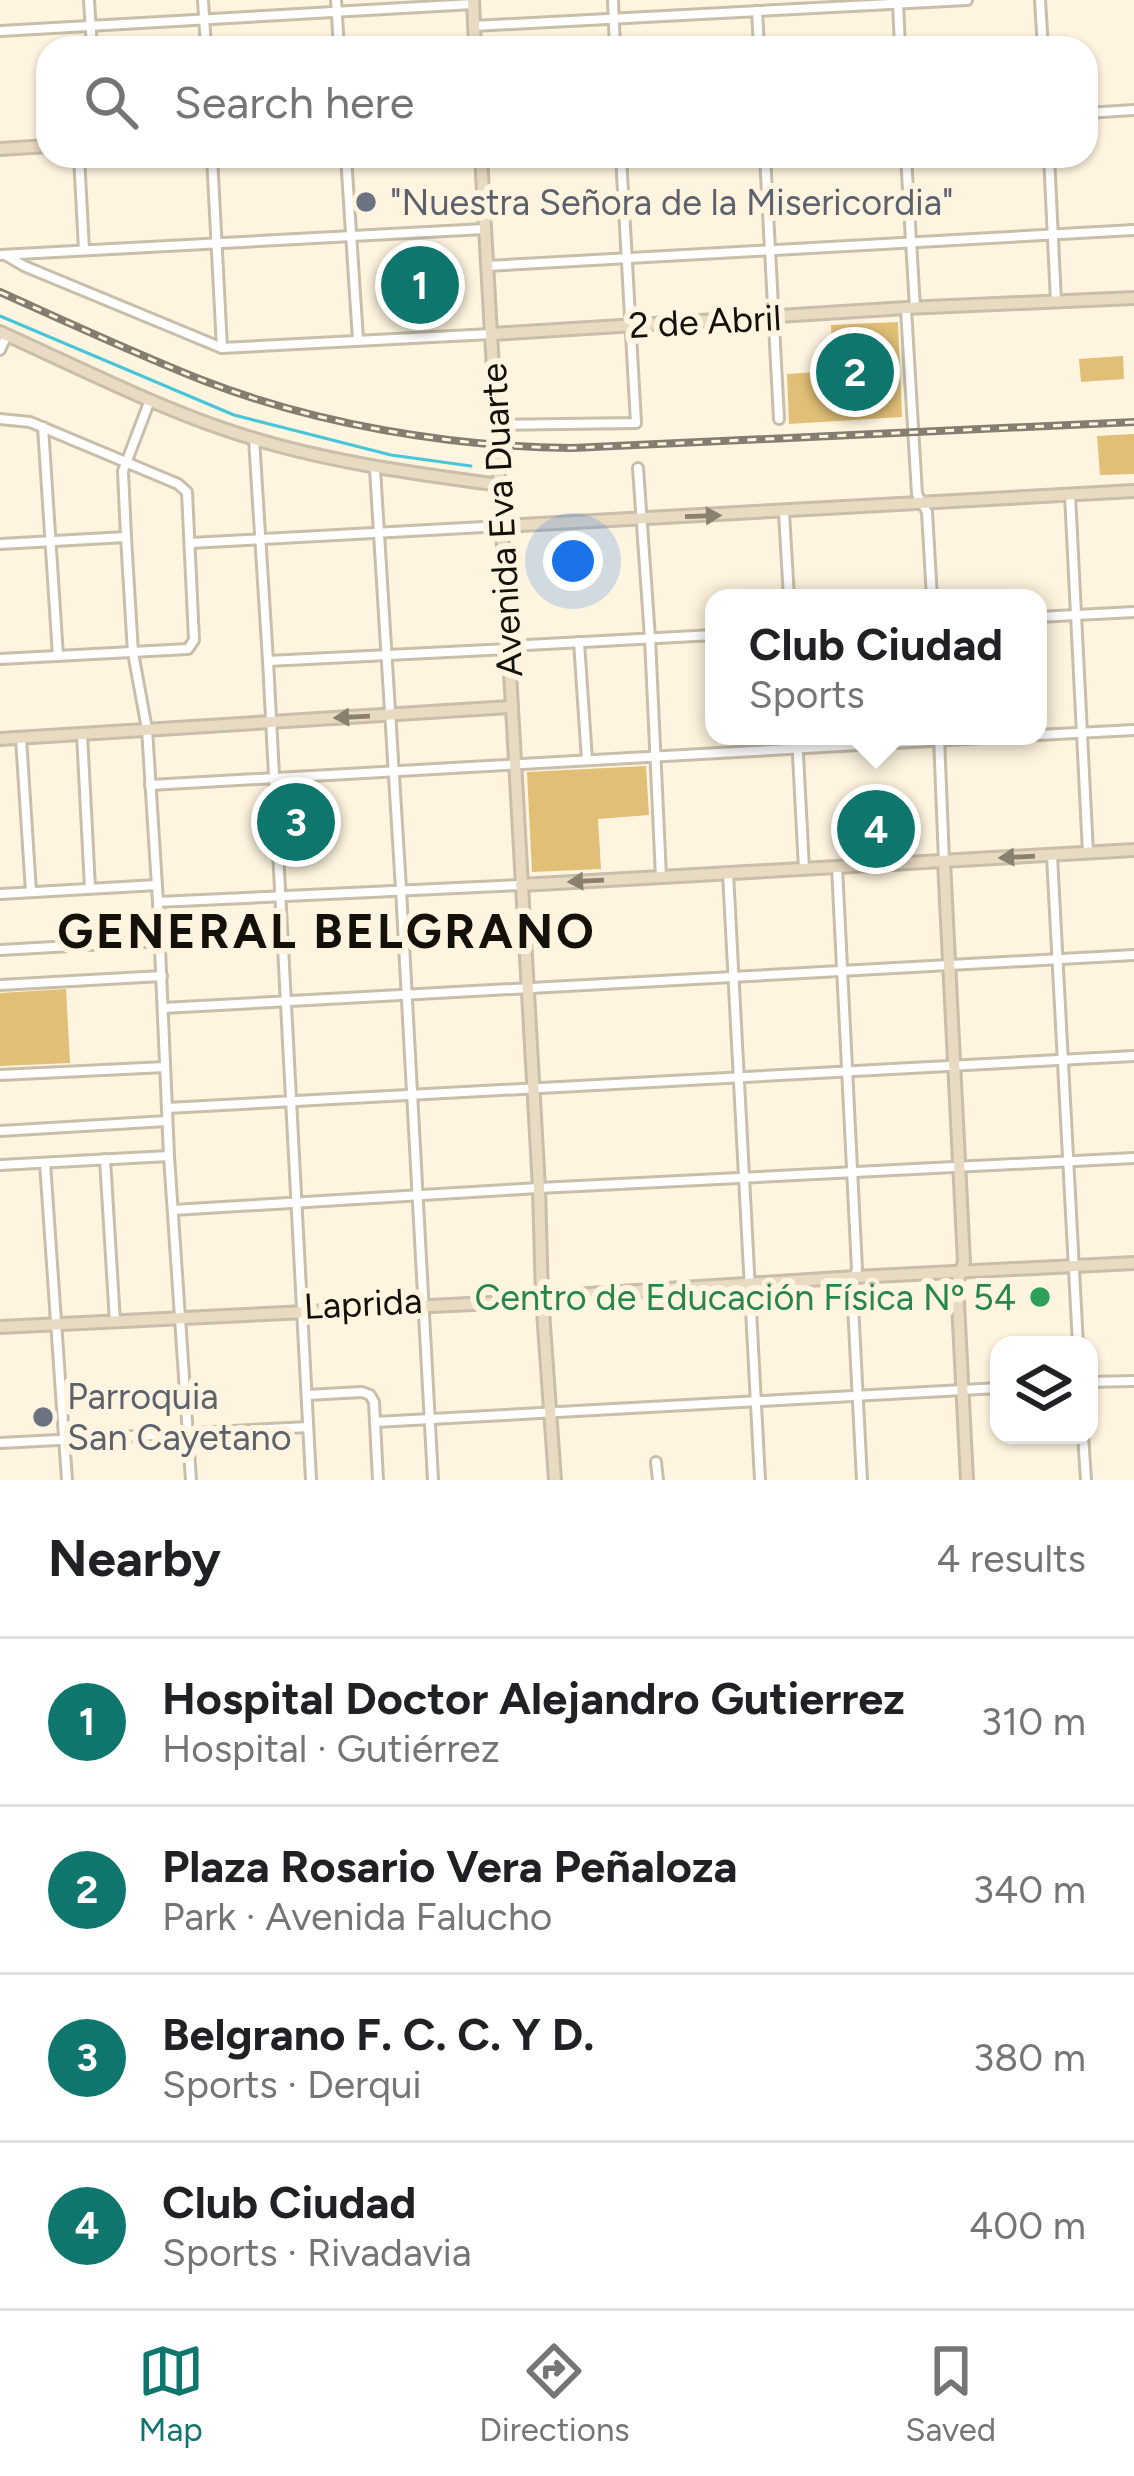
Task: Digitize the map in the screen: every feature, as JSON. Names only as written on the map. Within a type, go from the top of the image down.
[{"type":"main road","points":[[473,2],[474,36]]},
{"type":"main road","points":[[0,148],[36,146]]},
{"type":"main road","name":"Avenida Eva Duarte","points":[[481,168],[555,1480]]},
{"type":"main road","name":"2 de Abril","points":[[492,334],[1134,298]]},
{"type":"main road","points":[[3,333],[254,439],[375,469],[500,484]]},
{"type":"main road","points":[[502,526],[1134,491]]},
{"type":"main road","points":[[0,739],[510,707]]},
{"type":"main road","points":[[521,885],[1134,850]]},
{"type":"main road","points":[[944,861],[964,1262],[957,1283],[968,1480]]},
{"type":"main road","name":"Laprida","points":[[0,1324],[533,1301],[855,1276],[1134,1263]]},
{"type":"street","points":[[89,0],[91,36]]},
{"type":"street","points":[[203,0],[205,36]]},
{"type":"street","points":[[336,0],[338,36]]},
{"type":"street","points":[[613,0],[615,36]]},
{"type":"street","points":[[474,26],[967,0]]},
{"type":"street","points":[[1040,0],[1042,36]]},
{"type":"street","points":[[0,31],[473,2]]},
{"type":"street","points":[[898,2],[899,36]]},
{"type":"street","points":[[757,11],[758,36]]},
{"type":"street","points":[[1098,112],[1134,110]]},
{"type":"street","points":[[80,168],[84,250]]},
{"type":"street","points":[[213,168],[222,348]]},
{"type":"street","points":[[347,168],[358,340]]},
{"type":"street","points":[[497,424],[636,423],[622,168]]},
{"type":"street","points":[[766,168],[779,419]]},
{"type":"street","points":[[907,168],[917,494],[927,512],[931,589]]},
{"type":"street","points":[[1050,168],[1057,302]]},
{"type":"street","points":[[3,255],[484,229]]},
{"type":"street","points":[[487,266],[1134,230]]},
{"type":"street","points":[[3,255],[222,348],[492,334]]},
{"type":"street","points":[[0,350],[3,333]]},
{"type":"street","points":[[151,399],[123,471],[125,537],[133,653],[147,729],[190,1480]]},
{"type":"street","points":[[0,419],[30,422],[127,461],[187,492],[194,640],[188,649],[0,659]]},
{"type":"street","points":[[44,428],[58,656]]},
{"type":"street","points":[[254,439],[311,1480]]},
{"type":"street","points":[[638,468],[661,877]]},
{"type":"street","points":[[375,469],[433,1480]]},
{"type":"street","points":[[1070,495],[1088,853]]},
{"type":"street","points":[[784,513],[788,589]]},
{"type":"street","points":[[190,543],[502,526]]},
{"type":"street","points":[[0,544],[125,537]]},
{"type":"street","points":[[1047,616],[1134,612]]},
{"type":"street","points":[[268,661],[705,635]]},
{"type":"street","points":[[579,642],[586,760]]},
{"type":"street","points":[[1047,735],[1134,730]]},
{"type":"street","points":[[82,734],[91,889]]},
{"type":"street","points":[[21,737],[31,892]]},
{"type":"street","points":[[798,745],[804,869]]},
{"type":"street","points":[[150,784],[849,745]]},
{"type":"street","points":[[939,745],[944,861]]},
{"type":"street","points":[[1052,856],[1078,1336]]},
{"type":"street","points":[[837,867],[857,1269],[852,1286],[862,1480]]},
{"type":"street","points":[[728,873],[760,1480]]},
{"type":"street","points":[[0,894],[157,885]]},
{"type":"street","points":[[158,902],[521,885]]},
{"type":"street","points":[[0,950],[160,941]]},
{"type":"street","points":[[163,1008],[1134,955]]},
{"type":"street","points":[[0,985],[162,976]]},
{"type":"street","points":[[167,1108],[1134,1056]]},
{"type":"street","points":[[0,1075],[166,1067]]},
{"type":"street","points":[[0,1131],[167,1121]]},
{"type":"street","points":[[0,1165],[169,1156]]},
{"type":"street","points":[[173,1210],[1134,1158]]},
{"type":"street","points":[[105,1159],[114,1319]]},
{"type":"street","points":[[45,1163],[67,1480]]},
{"type":"street","points":[[1098,1382],[1134,1381]]},
{"type":"street","points":[[376,1422],[990,1388]]},
{"type":"street","points":[[307,1395],[370,1395],[378,1480]]},
{"type":"street","points":[[0,1442],[308,1427]]},
{"type":"street","points":[[1084,1444],[1086,1480]]},
{"type":"street","points":[[656,1462],[658,1480]]},
{"type":"shaded area","points":[[898,322],[902,417],[789,424],[787,374],[833,371],[831,325]]},
{"type":"shaded area","points":[[1123,356],[1124,379],[1081,382],[1079,359]]},
{"type":"shaded area","points":[[1134,434],[1134,474],[1100,475],[1097,436]]},
{"type":"shaded area","points":[[646,766],[649,815],[598,819],[601,869],[532,872],[527,772]]},
{"type":"shaded area","points":[[884,804],[886,854],[859,856],[867,836],[866,821],[857,821],[856,805]]},
{"type":"shaded area","points":[[66,989],[70,1063],[0,1066],[0,993]]},
{"type":"waterway","points":[[0,316],[234,415],[391,455],[471,466]]},
{"type":"railway","points":[[0,292],[245,396],[337,421],[432,438],[572,448],[1134,422]]},
{"type":"place","name":"\"Nuestra Señora de la Misericordia\"","points":[[366,202]]},
{"type":"place","name":"Hospital Doctor Alejandro Gutierrez","points":[[420,285]]},
{"type":"place","name":"Plaza Rosario Vera Peñaloza","points":[[855,372]]},
{"type":"place","name":"Belgrano F. C. C. Y D.","points":[[296,822]]},
{"type":"place","name":"Club Ciudad","points":[[876,829]]},
{"type":"place","name":"Centro de Educación Física Nº 54","points":[[1040,1297]]},
{"type":"place","name":"Parroquia San Cayetano","points":[[43,1417]]},
{"type":"district","name":"GENERAL BELGRANO","points":[[327,931]]}]
